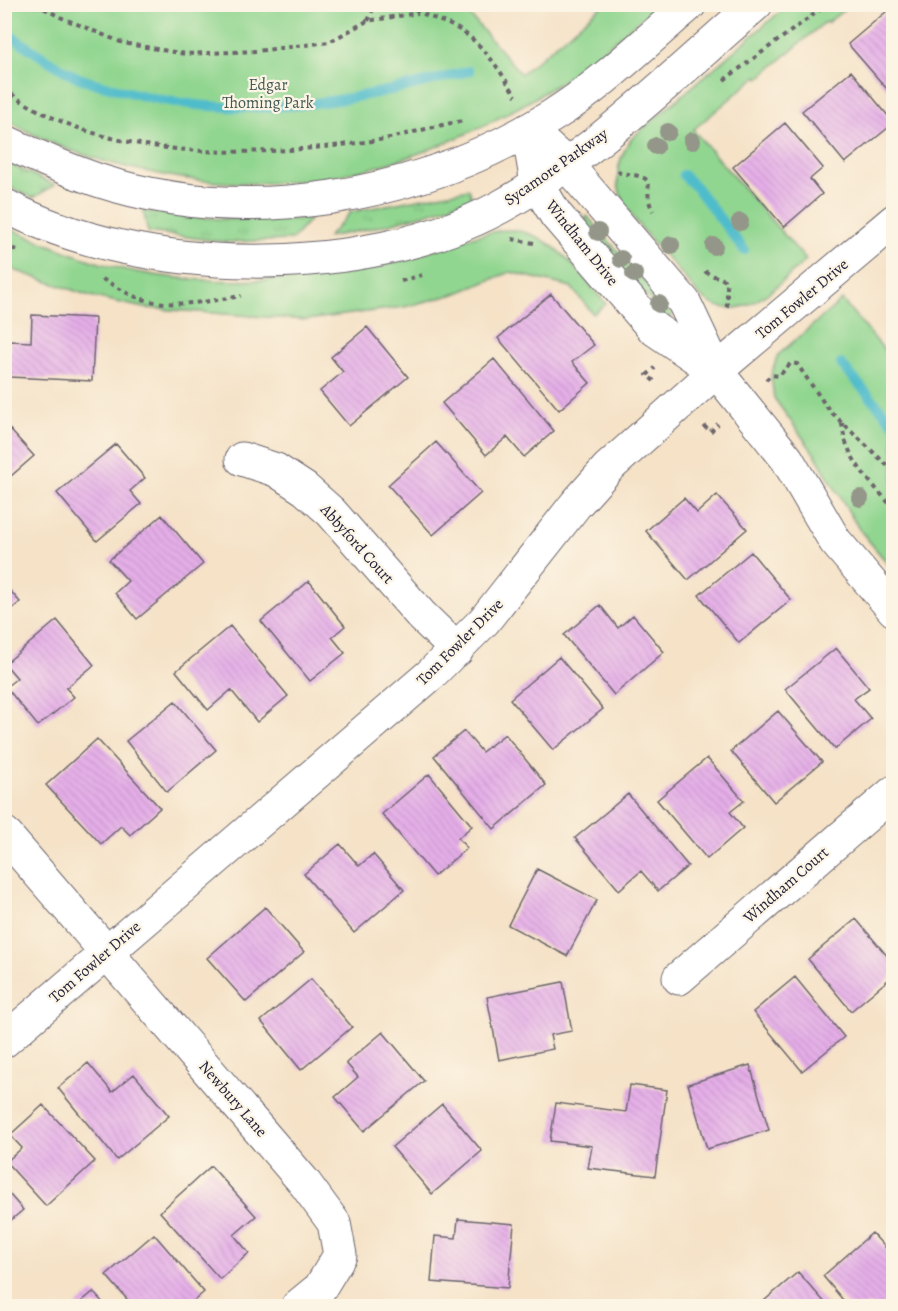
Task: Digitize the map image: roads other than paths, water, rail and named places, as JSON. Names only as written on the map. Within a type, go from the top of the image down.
[{"type":"street","points":[[4,141],[46,161],[98,180],[162,195],[219,203],[283,202],[343,195],[401,182],[455,164],[528,130],[592,87],[690,4]]},
{"type":"street","name":"Sycamore Parkway","points":[[4,205],[64,231],[122,249],[195,259],[264,261],[341,256],[393,245],[445,230],[498,208],[537,184],[566,164],[756,4]]},
{"type":"street","name":"Windham Drive","points":[[528,130],[566,164],[684,302],[716,371],[787,459],[835,541],[894,610]]},
{"type":"street","name":"Windham Drive","points":[[528,130],[537,184],[556,215],[653,328],[716,371]]},
{"type":"street","name":"Tom Fowler Drive","points":[[4,1041],[457,650],[512,589],[576,504],[608,468],[716,371],[894,221]]},
{"type":"street","name":"Abbyford Court","points":[[242,459],[276,470],[305,489],[330,512],[421,615],[457,650]]},
{"type":"street","name":"Windham Court","points":[[679,978],[894,792]]},
{"type":"street","name":"Newbury Lane","points":[[4,833],[304,1182],[334,1223],[340,1255],[320,1288],[298,1306]]},
{"type":"waterway","points":[[4,31],[49,61],[82,79],[165,101],[209,106],[253,108],[339,100],[469,71]]},
{"type":"waterway","points":[[683,175],[696,187],[744,250]]},
{"type":"waterway","points":[[841,364],[894,424]]},
{"type":"park label","name":"Edgar Thoming Park","points":[[268,94]]}]
